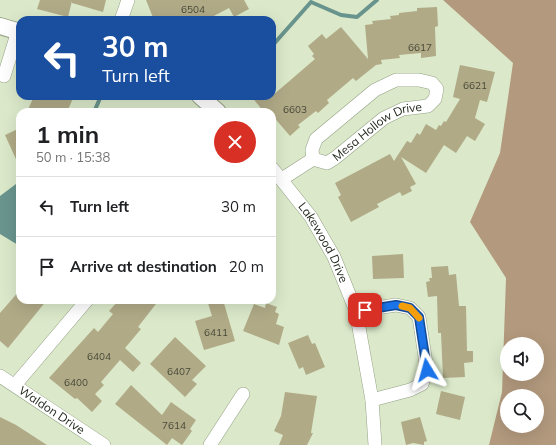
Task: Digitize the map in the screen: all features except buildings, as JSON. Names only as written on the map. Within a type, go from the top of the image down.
[{"type":"street","points":[[122,16],[128,0]]},
{"type":"street","points":[[0,26],[16,31]]},
{"type":"street","points":[[4,76],[16,41]]},
{"type":"street","name":"Mesa Hollow Drive","points":[[282,179],[313,159],[327,163],[384,118],[403,109],[428,106],[435,98],[437,89],[432,83],[419,80],[396,80],[375,90],[316,139],[312,150],[313,159]]},
{"type":"street","points":[[204,100],[214,108]]},
{"type":"street","name":"Lakewood Drive","points":[[276,172],[311,217],[334,257],[356,311],[372,400],[375,445]]},
{"type":"street","points":[[14,385],[84,304]]},
{"type":"street","points":[[356,311],[396,305],[410,308],[419,317],[427,370],[422,384],[410,390],[372,400]]},
{"type":"street","name":"Waldon Drive","points":[[0,376],[104,445]]},
{"type":"street","points":[[210,445],[243,394]]},
{"type":"shaded area","points":[[443,0],[556,0],[556,445],[489,445],[500,400],[500,433],[544,433],[544,389],[502,389],[502,381],[544,381],[544,337],[504,337],[506,278],[470,222],[500,153],[513,63]]},
{"type":"water","points":[[16,184],[16,244],[0,234],[0,196]]},
{"type":"waterway","points":[[276,41],[311,2],[341,15],[357,17],[377,0]]},
{"type":"waterway","points":[[96,108],[99,100]]},
{"type":"slow traffic","points":[[402,306],[410,308],[419,318]]},
{"type":"route","points":[[365,310],[396,305],[410,308],[419,317],[427,370]]}]
